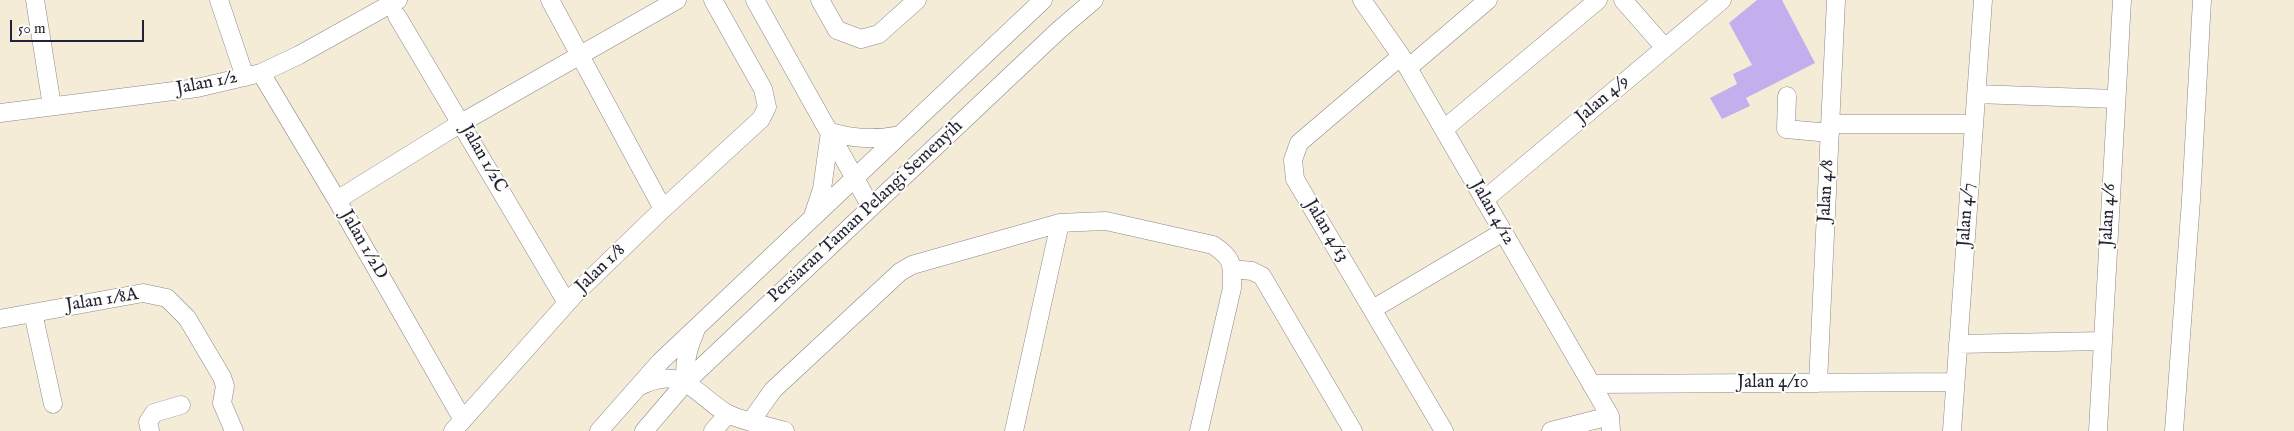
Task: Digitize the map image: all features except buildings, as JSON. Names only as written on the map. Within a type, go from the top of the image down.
[{"type":"street","points":[[35,0],[52,106]]},
{"type":"street","name":"Jalan 1/2D","points":[[219,0],[253,75],[337,200],[458,425]]},
{"type":"street","points":[[550,0],[663,209]]},
{"type":"street","points":[[337,200],[461,123],[677,0]]},
{"type":"street","name":"Jalan 1/8","points":[[458,425],[567,303],[663,209],[761,119],[767,107],[763,89],[713,0]]},
{"type":"street","points":[[755,0],[871,207]]},
{"type":"street","points":[[820,0],[837,30],[861,40],[879,34],[917,0]]},
{"type":"street","name":"Persiaran Taman Pelangi Semenyih","points":[[599,431],[638,387],[697,327],[1043,0]]},
{"type":"street","name":"Persiaran Taman Pelangi Semenyih","points":[[644,431],[686,382],[1059,30],[1094,0]]},
{"type":"street","name":"Jalan 4/13","points":[[1444,431],[1294,179],[1293,160],[1299,143],[1488,0]]},
{"type":"street","points":[[1444,129],[1598,0]]},
{"type":"street","points":[[1623,0],[1665,48]]},
{"type":"street","name":"Jalan 4/9","points":[[1484,200],[1722,0]]},
{"type":"street","name":"Jalan 4/8","points":[[1818,383],[1836,0]]},
{"type":"street","name":"Jalan 4/7","points":[[1952,431],[1983,0]]},
{"type":"street","name":"Jalan 4/6","points":[[2098,431],[2122,0]]},
{"type":"street","points":[[2174,431],[2191,200],[2202,0]]},
{"type":"street","name":"Jalan 4/12","points":[[1364,1],[1405,62],[1591,384],[1610,423]]},
{"type":"street","name":"Jalan 1/2","points":[[0,114],[197,88],[253,75],[397,8]]},
{"type":"street","name":"Jalan 1/2C","points":[[397,8],[461,123],[567,303]]},
{"type":"street","points":[[1976,94],[2116,99]]},
{"type":"street","points":[[1787,96],[1786,128],[1974,124]]},
{"type":"street","points":[[830,132],[852,138],[877,140],[900,135]]},
{"type":"street","points":[[812,219],[822,189],[830,132]]},
{"type":"street","points":[[751,420],[773,390],[906,268],[1060,223],[1106,221],[1213,245],[1230,262],[1262,276],[1353,431]]},
{"type":"street","points":[[1014,431],[1060,223]]},
{"type":"street","points":[[1373,310],[1503,232]]},
{"type":"street","points":[[1198,431],[1232,288],[1230,262]]},
{"type":"street","name":"Jalan 1/8A","points":[[0,318],[143,293],[167,298],[187,318],[222,377],[225,386],[222,403],[234,431]]},
{"type":"street","points":[[33,312],[53,404]]},
{"type":"street","points":[[686,382],[684,371],[688,349],[697,327]]},
{"type":"street","points":[[1958,344],[2102,341]]},
{"type":"street","points":[[638,387],[651,380],[675,379],[686,382],[728,414],[785,431]]},
{"type":"street","name":"Jalan 4/10","points":[[1591,384],[1955,382]]},
{"type":"street","points":[[150,431],[148,422],[154,413],[182,405]]},
{"type":"street","points":[[712,431],[728,414]]},
{"type":"street","points":[[1552,431],[1610,423]]}]
